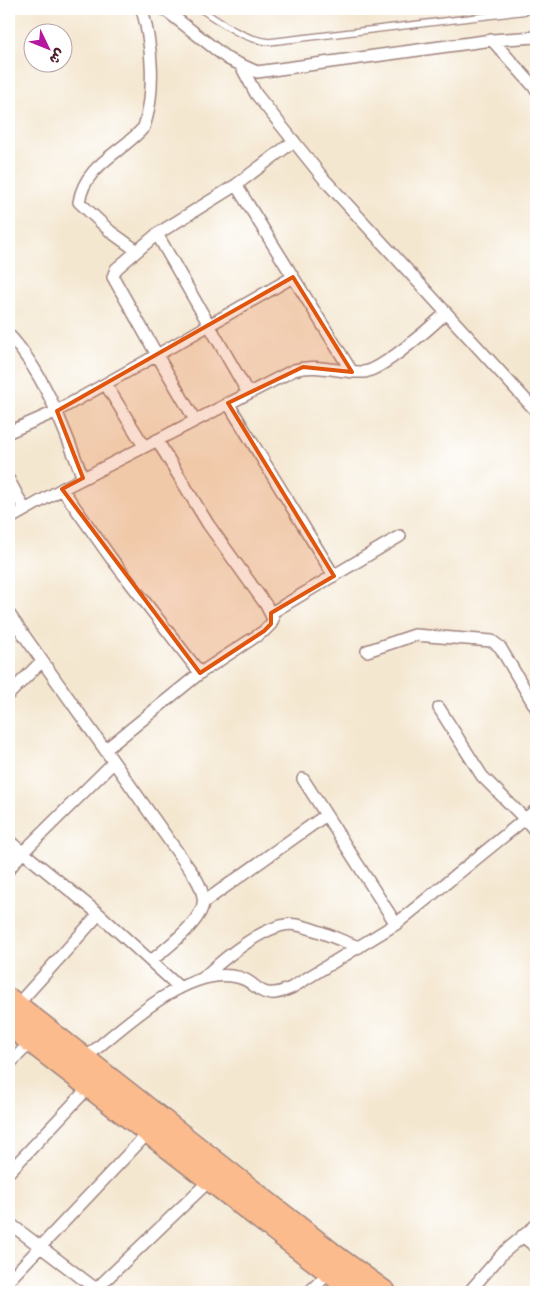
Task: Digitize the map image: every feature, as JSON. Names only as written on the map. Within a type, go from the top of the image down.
[{"type":"highway","points":[[13,1002],[338,1258],[385,1292]]},
{"type":"highway","points":[[9,1025],[355,1292]]},
{"type":"street","points":[[136,250],[111,232],[78,202],[87,180],[99,164],[144,127],[152,71],[149,34],[142,9]]},
{"type":"street","points":[[164,9],[228,59],[257,72],[492,40],[536,37]]},
{"type":"street","points":[[492,40],[536,89]]},
{"type":"street","points":[[242,66],[256,94],[324,179],[536,412]]},
{"type":"street","points":[[195,420],[113,281],[116,269],[157,234],[236,185],[294,141]]},
{"type":"street","points":[[236,185],[352,372]]},
{"type":"street","points":[[157,234],[248,393]]},
{"type":"street","points":[[9,432],[57,411],[106,385],[293,277]]},
{"type":"street","points":[[9,519],[144,446],[303,367],[364,372],[378,366],[431,327],[446,313]]},
{"type":"street","points":[[9,335],[20,349],[57,411],[83,478]]},
{"type":"street","points":[[106,385],[144,446]]},
{"type":"street","points":[[228,403],[334,576]]},
{"type":"street","points":[[105,750],[200,672],[264,631],[271,624],[271,613],[208,524],[157,440]]},
{"type":"street","points":[[9,480],[25,510]]},
{"type":"street","points":[[62,489],[111,558],[200,672]]},
{"type":"street","points":[[271,613],[400,536]]},
{"type":"street","points":[[9,614],[197,880],[204,902],[203,908],[190,926],[151,961]]},
{"type":"street","points":[[367,651],[415,635],[492,641],[500,647],[536,708]]},
{"type":"street","points":[[9,694],[42,661]]},
{"type":"street","points":[[439,708],[482,776],[536,832]]},
{"type":"street","points":[[9,869],[22,853],[113,763]]},
{"type":"street","points":[[303,779],[396,924]]},
{"type":"street","points":[[84,1059],[136,1016],[180,988],[203,978],[230,975],[241,978],[260,992],[275,995],[291,988],[396,924],[536,810]]},
{"type":"street","points":[[204,902],[326,815]]},
{"type":"street","points":[[9,841],[99,914],[180,988]]},
{"type":"street","points":[[13,1002],[99,914]]},
{"type":"street","points":[[203,978],[226,956],[271,929],[279,927],[296,924],[359,947]]},
{"type":"street","points":[[9,1064],[31,1042]]},
{"type":"street","points":[[9,1172],[89,1087]]},
{"type":"street","points":[[9,1280],[148,1133]]},
{"type":"street","points":[[9,1223],[96,1291],[210,1180]]},
{"type":"street","points":[[469,1292],[503,1253],[536,1225]]},
{"type":"street","points":[[522,1236],[536,1247]]},
{"type":"street","points":[[309,1292],[329,1273]]},
{"type":"lane","points":[[200,9],[237,33],[252,39],[269,42],[536,10]]},
{"type":"highlighted area","points":[[293,277],[352,372],[303,367],[228,403],[334,576],[271,613],[271,624],[264,631],[200,673],[62,489],[83,478],[57,411]]}]
